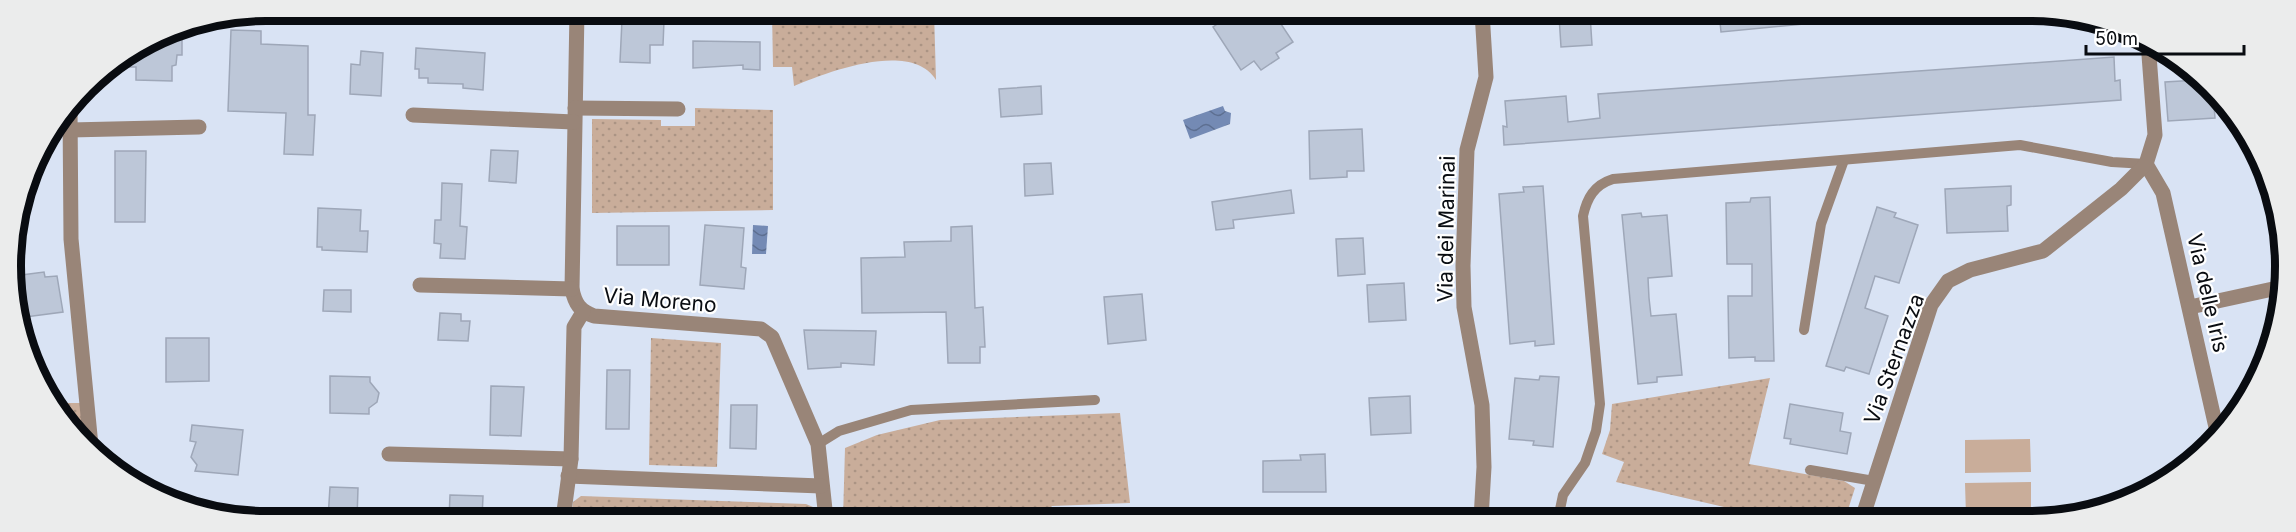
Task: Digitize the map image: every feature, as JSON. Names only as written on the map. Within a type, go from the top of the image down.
[{"type":"street","name":"Via Moreno","points":[[577,21],[572,289],[574,302],[583,312],[594,316],[762,329],[772,337],[818,444],[825,511]]},
{"type":"street","name":"Via dei Marinai","points":[[1481,511],[1484,467],[1482,405],[1464,307],[1463,266],[1467,150],[1486,77],[1483,21]]},
{"type":"street","name":"Via Sternazza","points":[[1865,511],[1931,305],[1948,281],[1970,270],[2043,251],[2121,189],[2146,164],[2155,135],[2149,52]]},
{"type":"street","points":[[412,115],[575,115],[678,110]]},
{"type":"street","points":[[70,120],[70,239],[90,436]]},
{"type":"street","points":[[70,130],[199,127]]},
{"type":"street","name":"Via delle Iris","points":[[2146,164],[2163,193],[2216,426]]},
{"type":"street","points":[[420,285],[572,289]]},
{"type":"street","points":[[2190,307],[2274,289]]},
{"type":"street","points":[[564,511],[571,459],[574,327],[583,312]]},
{"type":"street","points":[[389,454],[571,459]]},
{"type":"street","points":[[568,476],[821,486]]},
{"type":"lane","points":[[1560,511],[1563,495],[1585,463],[1596,430],[1600,404],[1583,216],[1593,191],[1602,182],[1613,179],[2020,145],[2112,162],[2146,164]]},
{"type":"lane","points":[[1804,330],[1821,224],[1844,160]]},
{"type":"lane","points":[[818,444],[839,431],[910,411],[1095,400]]},
{"type":"lane","points":[[1810,470],[1874,481]]},
{"type":"shaded area","points":[[772,21],[934,21],[936,80],[924,68],[908,62],[889,61],[847,67],[794,86],[792,67],[773,67]]},
{"type":"shaded area","points":[[695,108],[773,110],[773,210],[592,213],[592,119],[661,120],[661,126],[695,126]]},
{"type":"shaded area","points":[[651,338],[721,343],[717,467],[649,465]]},
{"type":"shaded area","points":[[1770,378],[1749,464],[1844,481],[1855,488],[1848,511],[1741,511],[1616,482],[1624,462],[1602,454],[1610,430],[1612,404]]},
{"type":"shaded area","points":[[63,403],[81,403],[84,430]]},
{"type":"shaded area","points":[[1120,413],[1130,503],[1052,506],[1048,511],[843,511],[845,448],[877,435],[940,420]]},
{"type":"shaded area","points":[[2030,439],[2031,472],[1965,473],[1965,440]]},
{"type":"shaded area","points":[[2031,482],[2031,511],[1966,511],[1965,483]]},
{"type":"shaded area","points":[[581,496],[806,504],[813,507],[813,511],[572,511],[573,502]]},
{"type":"water","points":[[1223,106],[1225,111],[1231,113],[1230,124],[1190,139],[1183,120]]},
{"type":"water","points":[[753,225],[768,226],[766,254],[752,254]]},
{"type":"building","points":[[622,21],[664,21],[663,45],[650,45],[650,63],[620,62]]},
{"type":"building","points":[[1222,21],[1279,21],[1293,42],[1276,53],[1279,58],[1261,70],[1254,61],[1241,70],[1213,27]]},
{"type":"building","points":[[1559,21],[1590,21],[1592,45],[1561,47]]},
{"type":"building","points":[[1720,21],[1803,21],[1803,24],[1721,32]]},
{"type":"building","points":[[231,30],[261,31],[261,44],[308,46],[308,115],[315,115],[313,155],[284,154],[286,113],[228,111]]},
{"type":"building","points":[[182,36],[182,55],[177,55],[176,65],[172,66],[172,81],[136,80],[136,67],[124,67],[158,46]]},
{"type":"building","points":[[693,41],[760,42],[760,70],[743,69],[743,65],[693,68]]},
{"type":"building","points":[[416,48],[485,53],[483,90],[463,88],[463,84],[428,83],[428,78],[419,78],[419,69],[415,69]]},
{"type":"building","points":[[361,51],[383,53],[381,96],[350,94],[351,64],[360,65]]},
{"type":"building","points":[[2114,57],[2115,81],[2120,80],[2121,100],[1504,145],[1503,126],[1507,127],[1505,101],[1566,96],[1568,122],[1600,118],[1598,94]]},
{"type":"building","points":[[2190,80],[2214,104],[2215,118],[2168,121],[2165,82]]},
{"type":"building","points":[[1041,86],[1042,114],[1001,117],[999,89]]},
{"type":"building","points":[[1362,129],[1364,171],[1347,171],[1347,177],[1310,179],[1309,131]]},
{"type":"building","points":[[491,150],[518,151],[516,183],[489,181]]},
{"type":"building","points":[[115,151],[146,151],[145,222],[115,222]]},
{"type":"building","points":[[1051,163],[1053,194],[1025,196],[1024,164]]},
{"type":"building","points":[[442,183],[462,184],[460,226],[467,227],[465,259],[440,258],[441,244],[434,243],[435,220],[441,220]]},
{"type":"building","points":[[1543,186],[1554,344],[1535,346],[1535,341],[1510,344],[1499,194],[1524,192],[1523,187]]},
{"type":"building","points":[[2011,186],[2011,205],[2007,206],[2008,231],[1947,233],[1945,189]]},
{"type":"building","points":[[1291,190],[1294,213],[1233,220],[1234,228],[1216,230],[1212,202]]},
{"type":"building","points":[[1770,197],[1774,361],[1755,361],[1755,357],[1729,358],[1728,296],[1752,296],[1752,264],[1727,264],[1726,203],[1750,202],[1751,198]]},
{"type":"building","points":[[1877,207],[1896,213],[1894,217],[1918,225],[1899,283],[1875,276],[1865,308],[1888,316],[1869,374],[1846,367],[1844,371],[1826,366]]},
{"type":"building","points":[[318,208],[361,210],[360,231],[368,231],[367,252],[322,250],[322,247],[317,247]]},
{"type":"building","points":[[1641,213],[1642,217],[1667,215],[1672,276],[1648,278],[1649,298],[1651,316],[1676,314],[1682,375],[1657,377],[1657,382],[1638,384],[1622,215]]},
{"type":"building","points":[[705,225],[744,228],[741,267],[746,268],[744,289],[700,285]]},
{"type":"building","points":[[617,226],[669,226],[669,265],[617,265]]},
{"type":"building","points":[[972,226],[975,308],[983,307],[985,347],[980,347],[980,363],[948,363],[946,312],[862,313],[861,258],[905,257],[904,242],[951,241],[951,227]]},
{"type":"building","points":[[1363,238],[1365,274],[1338,276],[1336,239]]},
{"type":"building","points":[[44,272],[45,277],[57,276],[63,312],[27,317],[22,275]]},
{"type":"building","points":[[1404,283],[1406,320],[1369,322],[1367,285]]},
{"type":"building","points":[[324,290],[351,290],[351,312],[323,311]]},
{"type":"building","points":[[1142,294],[1146,340],[1108,344],[1104,297]]},
{"type":"building","points":[[440,313],[461,314],[461,321],[470,321],[468,341],[438,340]]},
{"type":"building","points":[[804,330],[876,331],[874,365],[841,363],[841,367],[808,369]]},
{"type":"building","points":[[166,338],[209,338],[209,381],[166,382]]},
{"type":"building","points":[[607,370],[630,370],[629,429],[606,429]]},
{"type":"building","points":[[330,376],[370,377],[370,382],[379,393],[377,402],[369,408],[369,414],[330,413]]},
{"type":"building","points":[[1540,376],[1559,377],[1553,447],[1533,445],[1534,441],[1509,439],[1515,378],[1539,380]]},
{"type":"building","points":[[491,386],[524,387],[521,436],[490,435]]},
{"type":"building","points":[[1410,396],[1411,433],[1371,435],[1369,398]]},
{"type":"building","points":[[1790,404],[1843,413],[1840,431],[1851,433],[1847,454],[1790,444],[1791,439],[1784,438]]},
{"type":"building","points":[[731,405],[757,405],[756,449],[730,448]]},
{"type":"building","points":[[192,425],[243,430],[238,475],[195,471],[197,465],[191,457],[196,442],[190,441]]},
{"type":"building","points":[[1325,454],[1326,492],[1263,492],[1263,461],[1301,460],[1300,455]]},
{"type":"building","points":[[330,487],[358,488],[357,511],[328,511]]},
{"type":"building","points":[[450,495],[483,496],[482,511],[449,511]]}]
